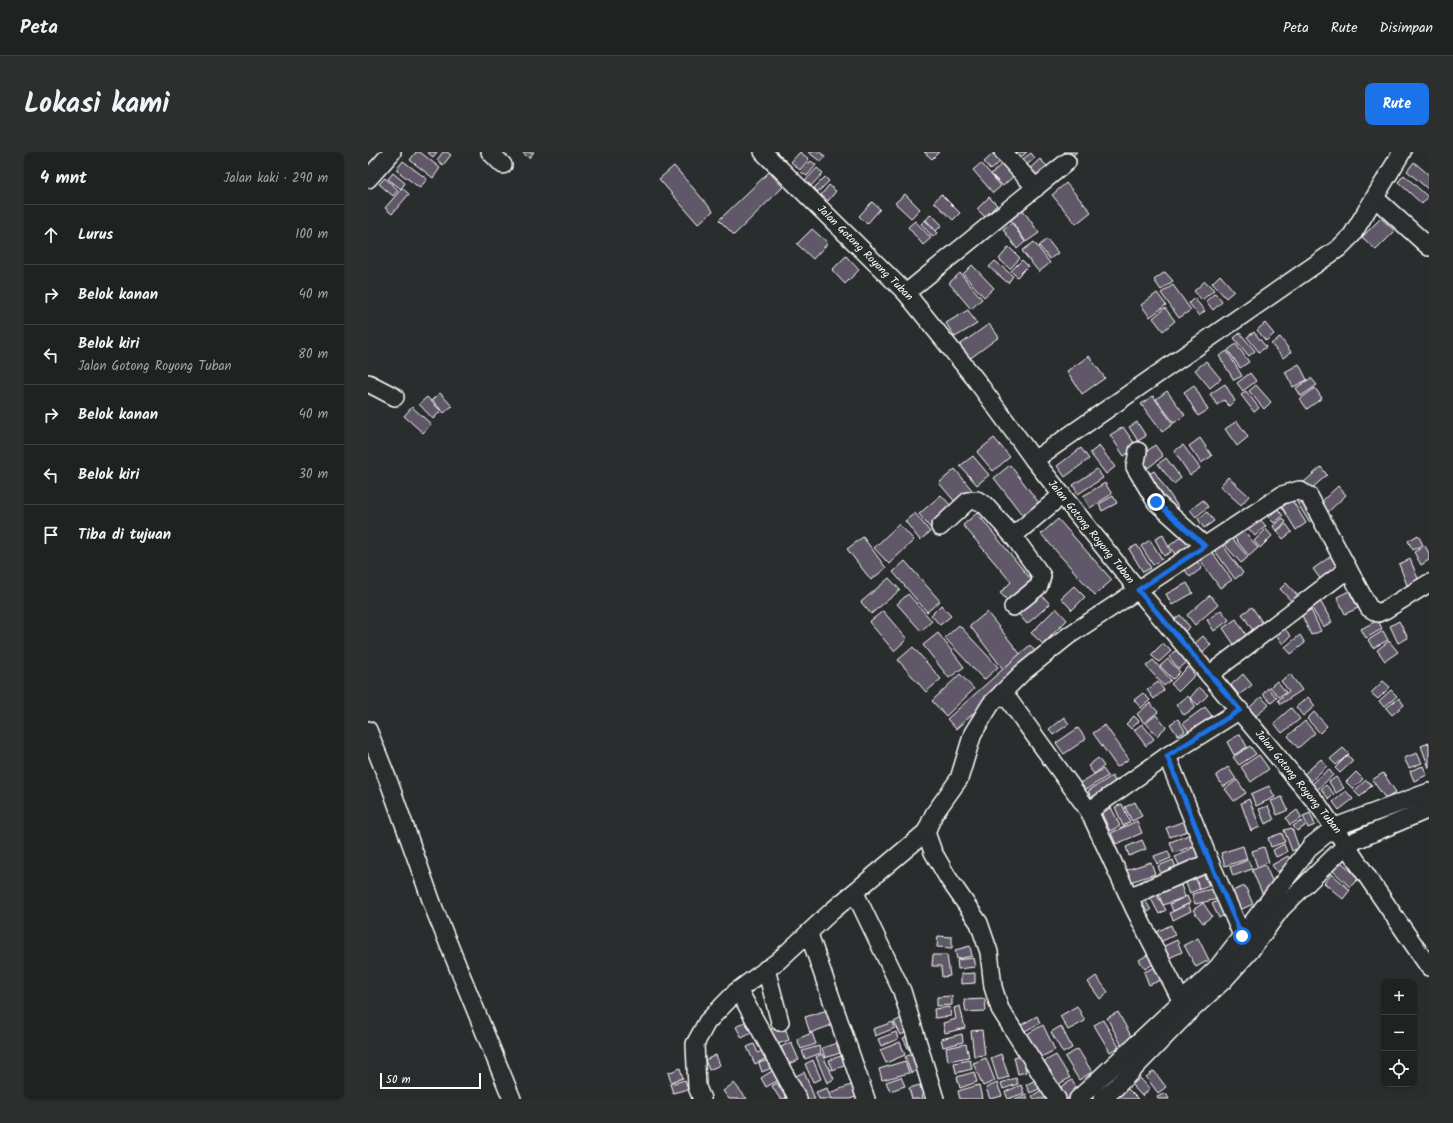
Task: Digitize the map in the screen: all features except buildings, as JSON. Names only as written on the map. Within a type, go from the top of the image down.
[{"type":"street","points":[[371,169],[392,152]]},
{"type":"street","points":[[490,152],[503,165]]},
{"type":"street","name":"Jalan Gotong Royong Tuban","points":[[763,152],[906,293],[976,380],[1034,460],[1138,590],[1240,710],[1335,827],[1429,967]]},
{"type":"street","points":[[1003,152],[1036,188]]},
{"type":"street","points":[[1034,460],[1339,248],[1352,235],[1402,152]]},
{"type":"street","points":[[906,293],[1067,162]]},
{"type":"street","points":[[1375,198],[1429,247]]},
{"type":"street","points":[[368,383],[396,397]]},
{"type":"street","points":[[1138,451],[1135,467],[1156,502],[1205,546]]},
{"type":"street","points":[[702,1099],[697,1087],[695,1044],[707,1022],[737,990],[766,969],[809,934],[832,911],[926,832],[934,814],[959,779],[973,733],[991,704],[1022,673],[1068,636],[1282,495],[1299,490],[1309,496],[1369,608],[1378,613],[1429,583]]},
{"type":"street","points":[[1013,536],[1062,495]]},
{"type":"street","points":[[940,526],[968,501],[977,500],[984,505],[1013,536],[1042,576],[1038,586],[1012,607]]},
{"type":"street","points":[[1209,675],[1348,569]]},
{"type":"street","points":[[1003,692],[1089,811],[1129,897],[1181,1000]]},
{"type":"street","points":[[1089,811],[1167,756],[1240,710]]},
{"type":"street","points":[[368,730],[390,785],[435,911],[512,1099]]},
{"type":"street","points":[[1167,756],[1242,936]]},
{"type":"street","points":[[1078,1099],[1181,1000],[1218,967],[1311,846],[1335,827],[1429,792]]},
{"type":"street","points":[[1102,1099],[1115,1088],[1185,1016],[1223,981],[1250,950],[1281,909],[1347,844],[1429,809]]},
{"type":"street","points":[[926,832],[933,852],[948,878],[979,923],[989,952],[993,987],[1000,1009],[1057,1099]]},
{"type":"street","points":[[1129,897],[1210,862]]},
{"type":"street","points":[[855,893],[902,991],[935,1099]]},
{"type":"street","points":[[809,934],[866,1099]]},
{"type":"street","points":[[766,969],[780,1022]]},
{"type":"street","points":[[737,990],[744,1000],[798,1099]]},
{"type":"route","points":[[1156,502],[1164,511],[1205,546],[1138,590],[1240,710],[1167,756],[1242,936]]}]
